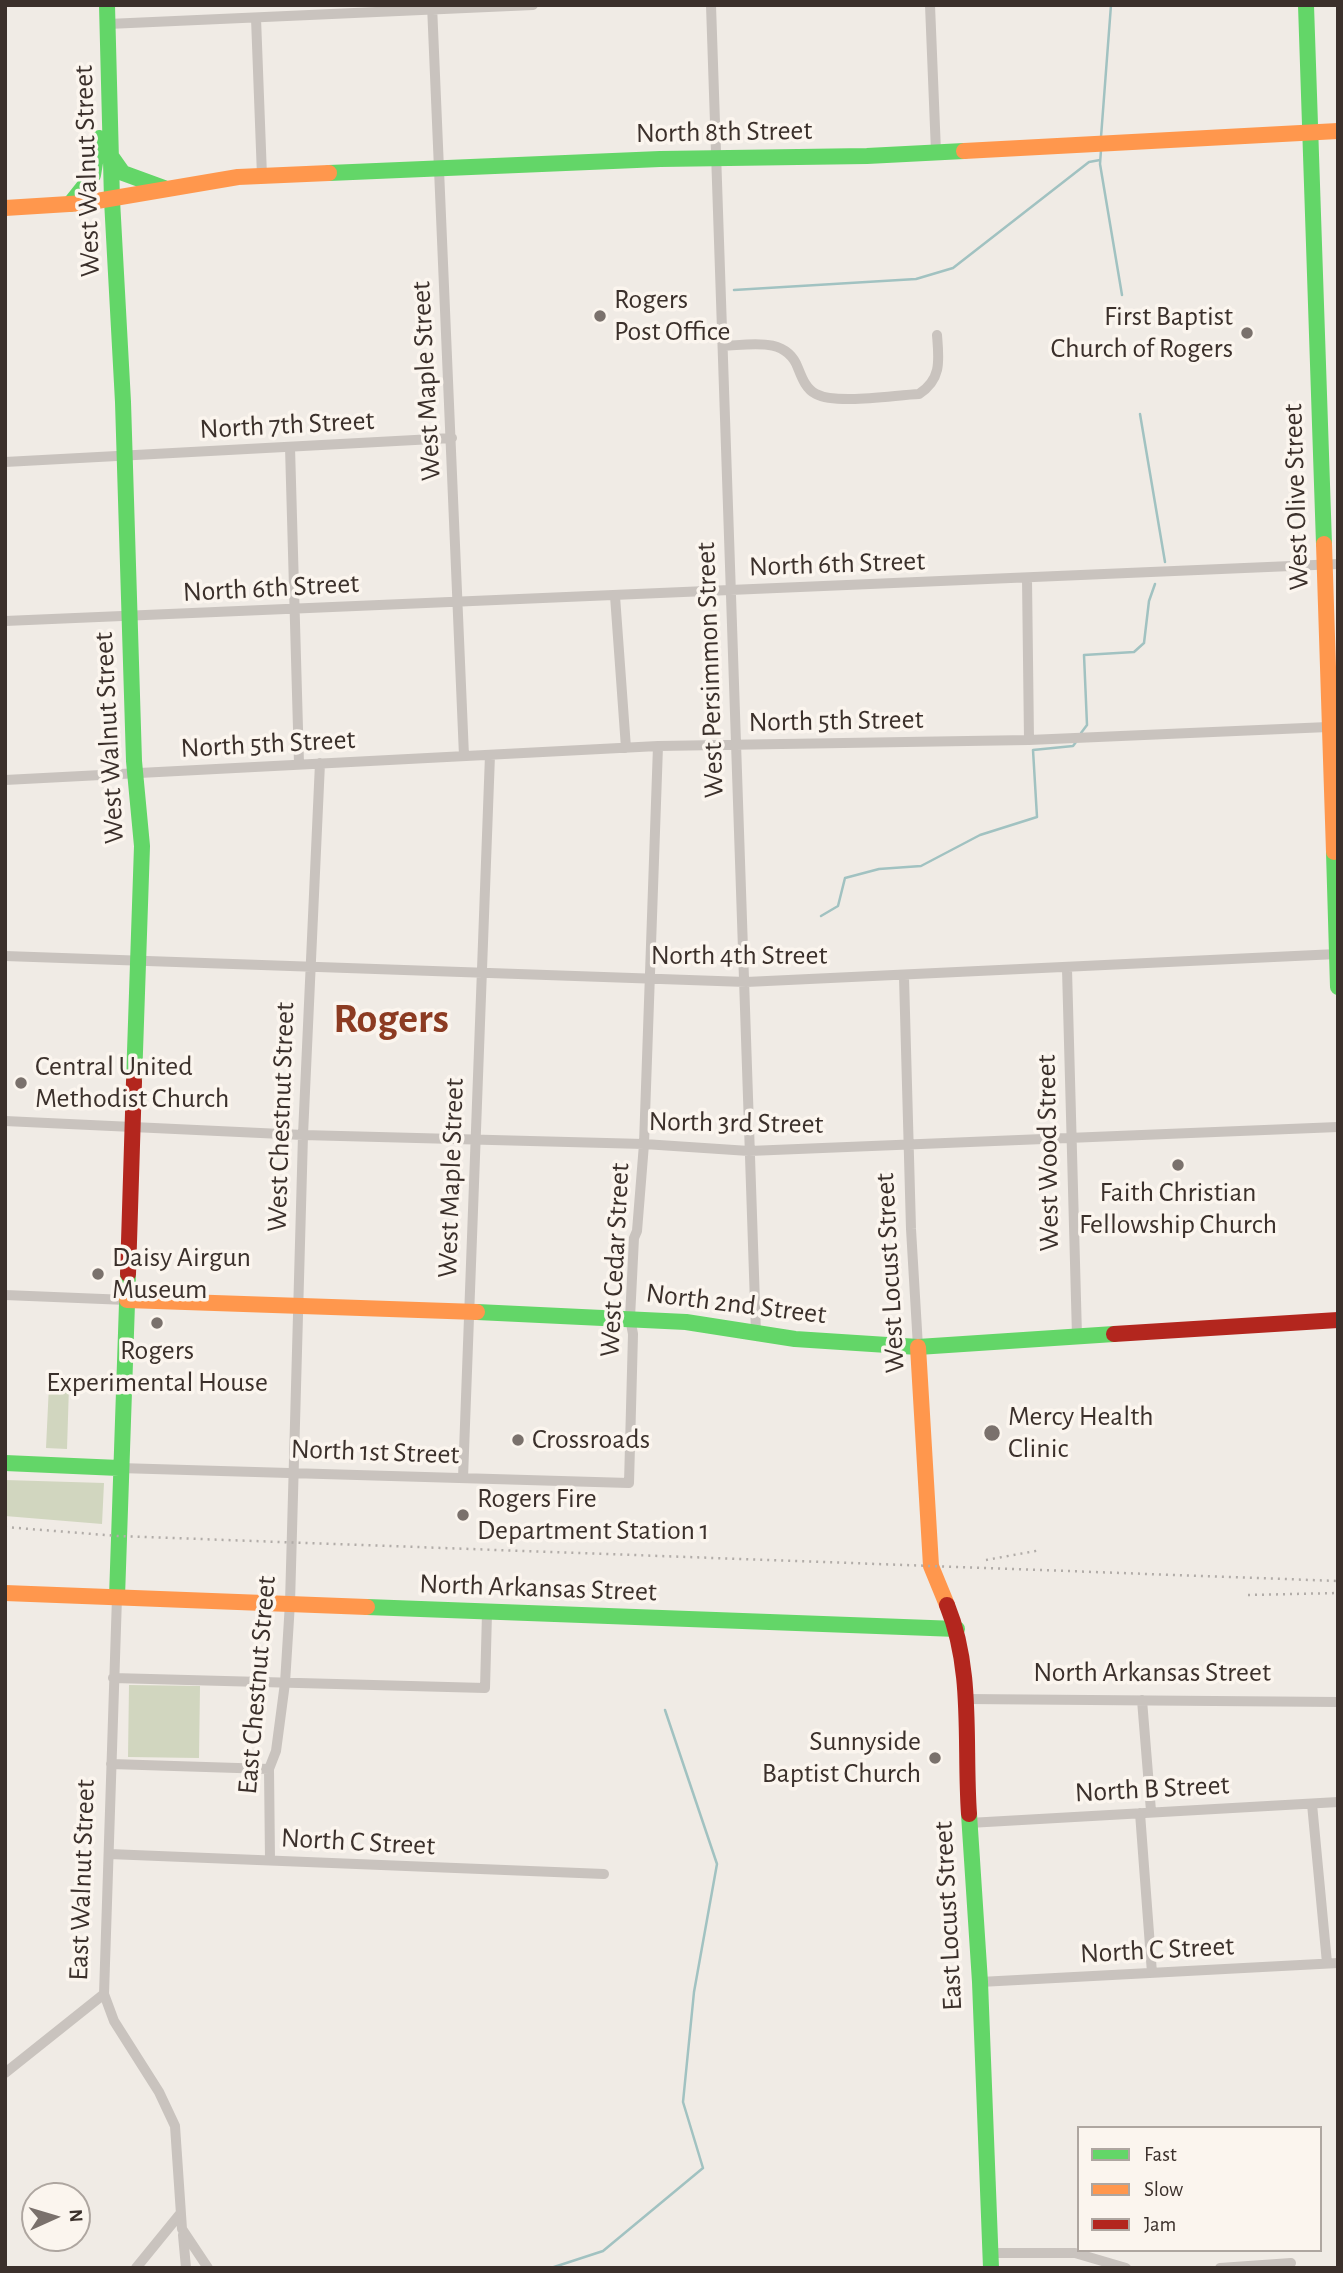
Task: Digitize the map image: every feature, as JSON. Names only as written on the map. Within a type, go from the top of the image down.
[{"type":"main road","name":"West Walnut Street","points":[[107,5],[135,774],[142,846],[140,962],[119,1468]]},
{"type":"main road","name":"West Olive Street","points":[[1306,5],[1331,564],[1328,727],[1338,987]]},
{"type":"main road","points":[[70,204],[91,182],[99,166],[99,92],[109,58]]},
{"type":"main road","name":"North 8th Street","points":[[5,208],[112,200],[191,183],[262,176],[438,167],[936,152],[1338,131]]},
{"type":"main road","points":[[111,156],[122,173],[167,189]]},
{"type":"main road","name":"North 2nd Street","points":[[127,1300],[630,1318],[686,1322],[865,1346],[918,1347],[1338,1321]]},
{"type":"main road","name":"West Locust Street","points":[[918,1347],[931,1566]]},
{"type":"main road","points":[[5,1463],[119,1468]]},
{"type":"main road","name":"East Walnut Street","points":[[117,1597],[119,1468]]},
{"type":"main road","name":"East Locust Street","points":[[931,1566],[957,1629],[963,1659],[991,2260]]},
{"type":"main road","name":"North Arkansas Street","points":[[5,1593],[957,1629]]},
{"type":"street","points":[[108,24],[432,7],[533,5]]},
{"type":"street","name":"West Persimmon Street","points":[[711,5],[756,1332]]},
{"type":"street","points":[[930,5],[936,152]]},
{"type":"street","name":"West Maple Street","points":[[432,7],[464,756]]},
{"type":"street","points":[[256,18],[262,176]]},
{"type":"street","points":[[723,346],[774,344],[785,349],[796,361],[810,390],[827,399],[919,394],[931,386],[939,368],[937,335]]},
{"type":"street","name":"North 7th Street","points":[[5,462],[452,438]]},
{"type":"street","points":[[290,447],[299,764]]},
{"type":"street","name":"North 6th Street","points":[[5,621],[1331,564]]},
{"type":"street","points":[[1027,579],[1029,740]]},
{"type":"street","points":[[615,596],[626,747]]},
{"type":"street","name":"North 5th Street","points":[[5,780],[626,747],[1029,740],[1328,727]]},
{"type":"street","name":"West Cedar Street","points":[[629,1483],[633,1334],[630,1318],[634,1238],[637,1231],[644,1144],[658,746]]},
{"type":"street","name":"West Maple Street","points":[[463,1478],[490,755]]},
{"type":"street","name":"West Chestnut Street","points":[[291,1472],[309,968],[320,763]]},
{"type":"street","name":"North 4th Street","points":[[5,956],[140,962],[155,959],[309,968],[746,982],[904,977],[1337,954]]},
{"type":"street","name":"West Wood Street","points":[[1067,969],[1069,1139],[1077,1336]]},
{"type":"street","name":"West Locust Street","points":[[904,977],[918,1347]]},
{"type":"street","name":"North 3rd Street","points":[[5,1121],[303,1135],[644,1144],[749,1151],[909,1147],[1338,1127]]},
{"type":"street","points":[[5,1295],[127,1300]]},
{"type":"street","name":"North 1st Street","points":[[119,1468],[629,1483]]},
{"type":"street","name":"East Chestnut Street","points":[[270,1860],[269,1769],[276,1751],[285,1683],[290,1603],[291,1472]]},
{"type":"street","name":"East Walnut Street","points":[[117,1597],[104,1993],[114,2021],[159,2092],[175,2126],[183,2229],[208,2268]]},
{"type":"street","points":[[113,1678],[485,1688],[486,1613]]},
{"type":"street","name":"North Arkansas Street","points":[[965,1699],[1338,1702]]},
{"type":"street","points":[[1142,1700],[1152,1973]]},
{"type":"street","points":[[111,1764],[269,1769]]},
{"type":"street","name":"North B Street","points":[[969,1823],[1338,1802]]},
{"type":"street","points":[[1312,1804],[1332,1963]]},
{"type":"street","name":"North C Street","points":[[109,1854],[604,1874]]},
{"type":"street","name":"North C Street","points":[[979,1982],[1332,1963]]},
{"type":"street","points":[[5,2073],[104,1993]]},
{"type":"street","points":[[136,2268],[180,2214]]},
{"type":"street","points":[[183,2229],[186,2268]]},
{"type":"street","points":[[991,2260],[1075,2253],[1126,2268]]},
{"type":"street","points":[[1220,2268],[1291,2263]]},
{"type":"green space","points":[[49,1385],[69,1386],[67,1449],[46,1448]]},
{"type":"green space","points":[[5,1480],[104,1483],[102,1524],[5,1516]]},
{"type":"green space","points":[[129,1685],[200,1686],[199,1758],[128,1757]]},
{"type":"waterway","points":[[1101,137],[1111,5]]},
{"type":"waterway","points":[[1101,150],[1100,164],[1122,295]]},
{"type":"waterway","points":[[734,290],[916,279],[953,268],[1089,162],[1100,160]]},
{"type":"waterway","points":[[1140,414],[1165,562]]},
{"type":"waterway","points":[[1081,733],[1087,725],[1084,655],[1134,652],[1144,643],[1149,601],[1155,584]]},
{"type":"waterway","points":[[821,916],[838,906],[845,878],[879,869],[921,866],[980,835],[1037,817],[1033,750],[1073,746],[1076,742]]},
{"type":"waterway","points":[[551,2268],[603,2251],[703,2168],[683,2102],[694,1992],[717,1864],[665,1710]]},
{"type":"railway","points":[[5,1527],[118,1536],[1338,1581]]},
{"type":"railway","points":[[986,1560],[1041,1550]]},
{"type":"railway","points":[[1248,1595],[1338,1593]]},
{"type":"traffic: fast","points":[[107,5],[112,200]]},
{"type":"traffic: fast","points":[[1306,5],[1324,544]]},
{"type":"traffic: fast","points":[[70,204],[93,175],[99,138]]},
{"type":"traffic: fast","points":[[329,173],[660,159],[867,156],[964,151]]},
{"type":"traffic: fast","points":[[111,156],[123,173],[164,188]]},
{"type":"traffic: fast","points":[[112,200],[123,402],[134,761],[142,846],[134,1081]]},
{"type":"traffic: fast","points":[[1334,852],[1338,987]]},
{"type":"traffic: fast","points":[[117,1597],[128,1274]]},
{"type":"traffic: fast","points":[[477,1312],[686,1322],[795,1339],[918,1347],[1114,1334]]},
{"type":"traffic: fast","points":[[5,1463],[119,1468]]},
{"type":"traffic: fast","points":[[367,1607],[957,1629]]},
{"type":"traffic: fast","points":[[969,1814],[980,1982],[991,2268]]},
{"type":"traffic: slow","points":[[964,151],[1338,131]]},
{"type":"traffic: slow","points":[[5,208],[85,203],[238,177],[329,173]]},
{"type":"traffic: slow","points":[[1324,544],[1334,852]]},
{"type":"traffic: slow","points":[[127,1300],[477,1312]]},
{"type":"traffic: slow","points":[[918,1347],[931,1566],[947,1605]]},
{"type":"traffic: slow","points":[[5,1593],[367,1607]]},
{"type":"traffic: jam","points":[[128,1274],[134,1081]]},
{"type":"traffic: jam","points":[[1114,1334],[1338,1320]]},
{"type":"traffic: jam","points":[[947,1605],[965,1682],[969,1814]]},
{"type":"place","name":"Rogers Post Office","points":[[600,316]]},
{"type":"place","name":"First Baptist Church of Rogers","points":[[1247,333]]},
{"type":"place","name":"Central United Methodist Church","points":[[21,1083]]},
{"type":"place","name":"Faith Christian Fellowship Church","points":[[1178,1165]]},
{"type":"place","name":"Daisy Airgun Museum","points":[[98,1274]]},
{"type":"place","name":"Rogers Experimental House","points":[[157,1323]]},
{"type":"place","name":"Mercy Health Clinic","points":[[992,1433]]},
{"type":"place","name":"Crossroads","points":[[518,1440]]},
{"type":"place","name":"Rogers Fire Department Station 1","points":[[463,1515]]},
{"type":"place","name":"Sunnyside Baptist Church","points":[[935,1758]]},
{"type":"district","name":"Rogers","points":[[391,1019]]}]
